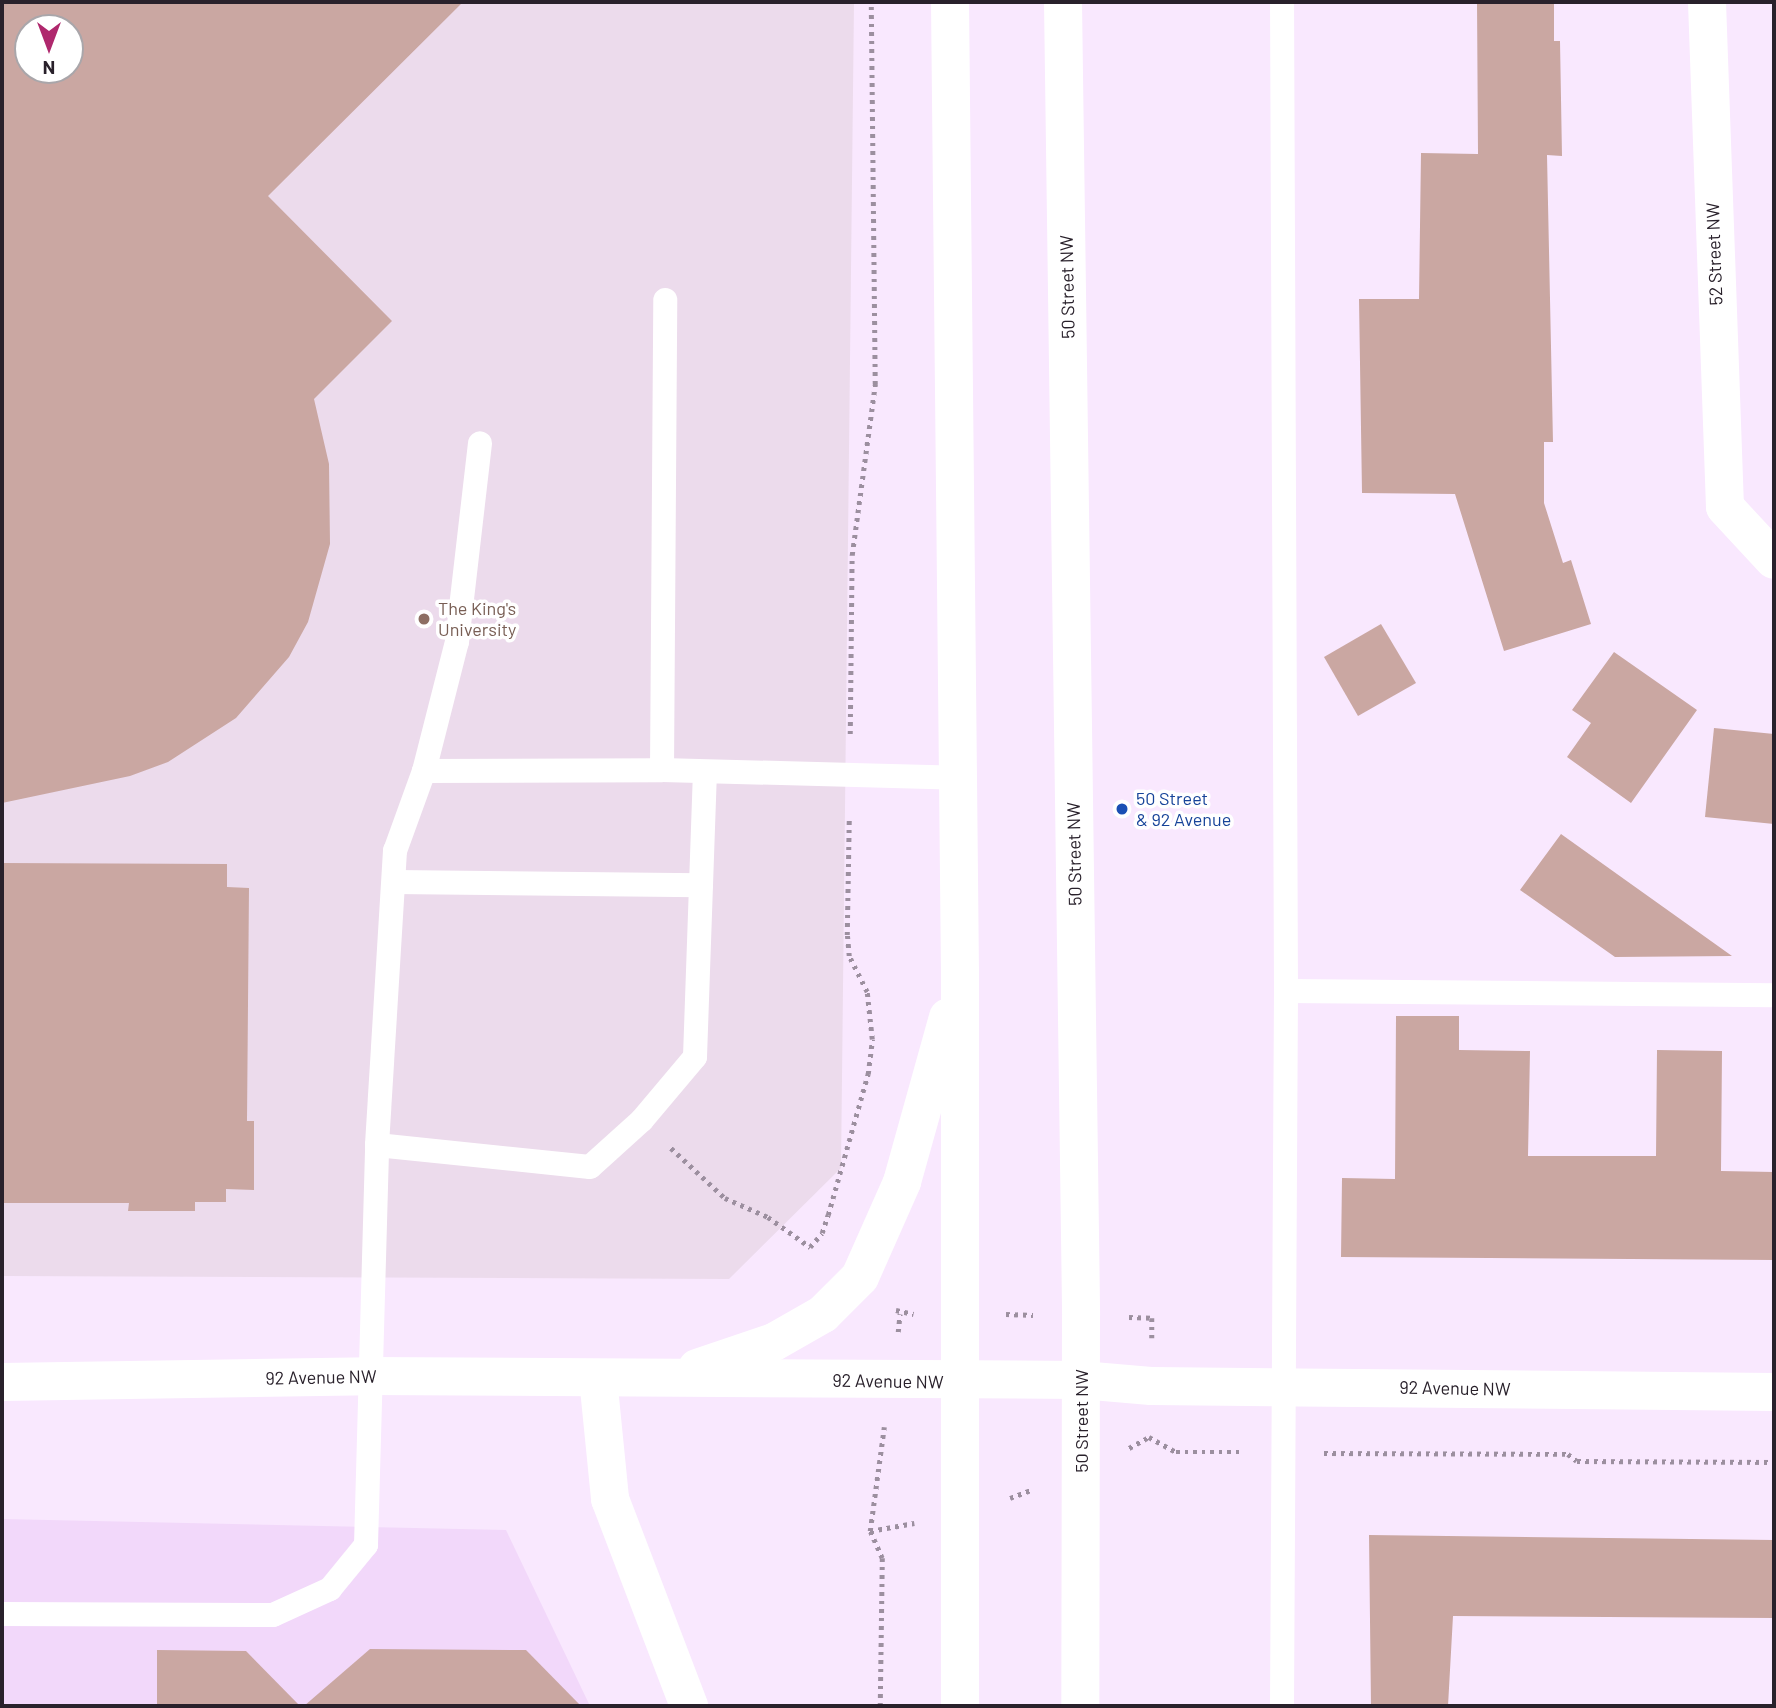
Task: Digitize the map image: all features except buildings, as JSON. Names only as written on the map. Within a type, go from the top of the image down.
[{"type":"main road","points":[[950,2],[960,971],[960,1706]]},
{"type":"main road","name":"50 Street NW","points":[[1063,2],[1081,1380],[1080,1706]]},
{"type":"main road","name":"52 Street NW","points":[[1707,2],[1725,507],[1774,560]]},
{"type":"main road","points":[[671,1377],[774,1342],[823,1314],[860,1277],[902,1182],[960,971]]},
{"type":"main road","name":"92 Avenue NW","points":[[2,1382],[370,1376],[671,1377],[1081,1380],[1151,1386],[1774,1392]]},
{"type":"main road","points":[[598,1378],[610,1499],[689,1706]]},
{"type":"lane","points":[[1282,2],[1286,991],[1282,1706]]},
{"type":"lane","points":[[662,770],[665,300]]},
{"type":"lane","points":[[2,1614],[273,1615],[330,1589],[366,1545],[377,1145],[395,850],[424,771],[457,642],[480,443]]},
{"type":"lane","points":[[424,771],[662,770],[848,778],[958,778]]},
{"type":"lane","points":[[377,1145],[590,1167],[642,1120],[695,1057],[705,773]]},
{"type":"lane","points":[[394,882],[701,885]]},
{"type":"lane","points":[[1286,991],[1774,995]]},
{"type":"path","points":[[642,1120],[725,1198],[768,1217],[810,1247],[822,1233],[863,1094],[872,1040],[867,992],[849,956],[847,935],[852,555],[875,384],[871,2]]},
{"type":"path","points":[[880,1706],[882,1558],[870,1531],[961,1514],[1081,1474],[1149,1437],[1176,1452],[1568,1454],[1577,1461],[1774,1462]]},
{"type":"shaded area","name":"The King's University","points":[[2,2],[854,2],[841,1168],[729,1279],[2,1276]]},
{"type":"shaded area","points":[[2,1519],[506,1530],[590,1706],[2,1706]]},
{"type":"place","name":"The King's University","points":[[424,619]]},
{"type":"place","name":"50 Street & 92 Avenue","points":[[1122,809]]}]
